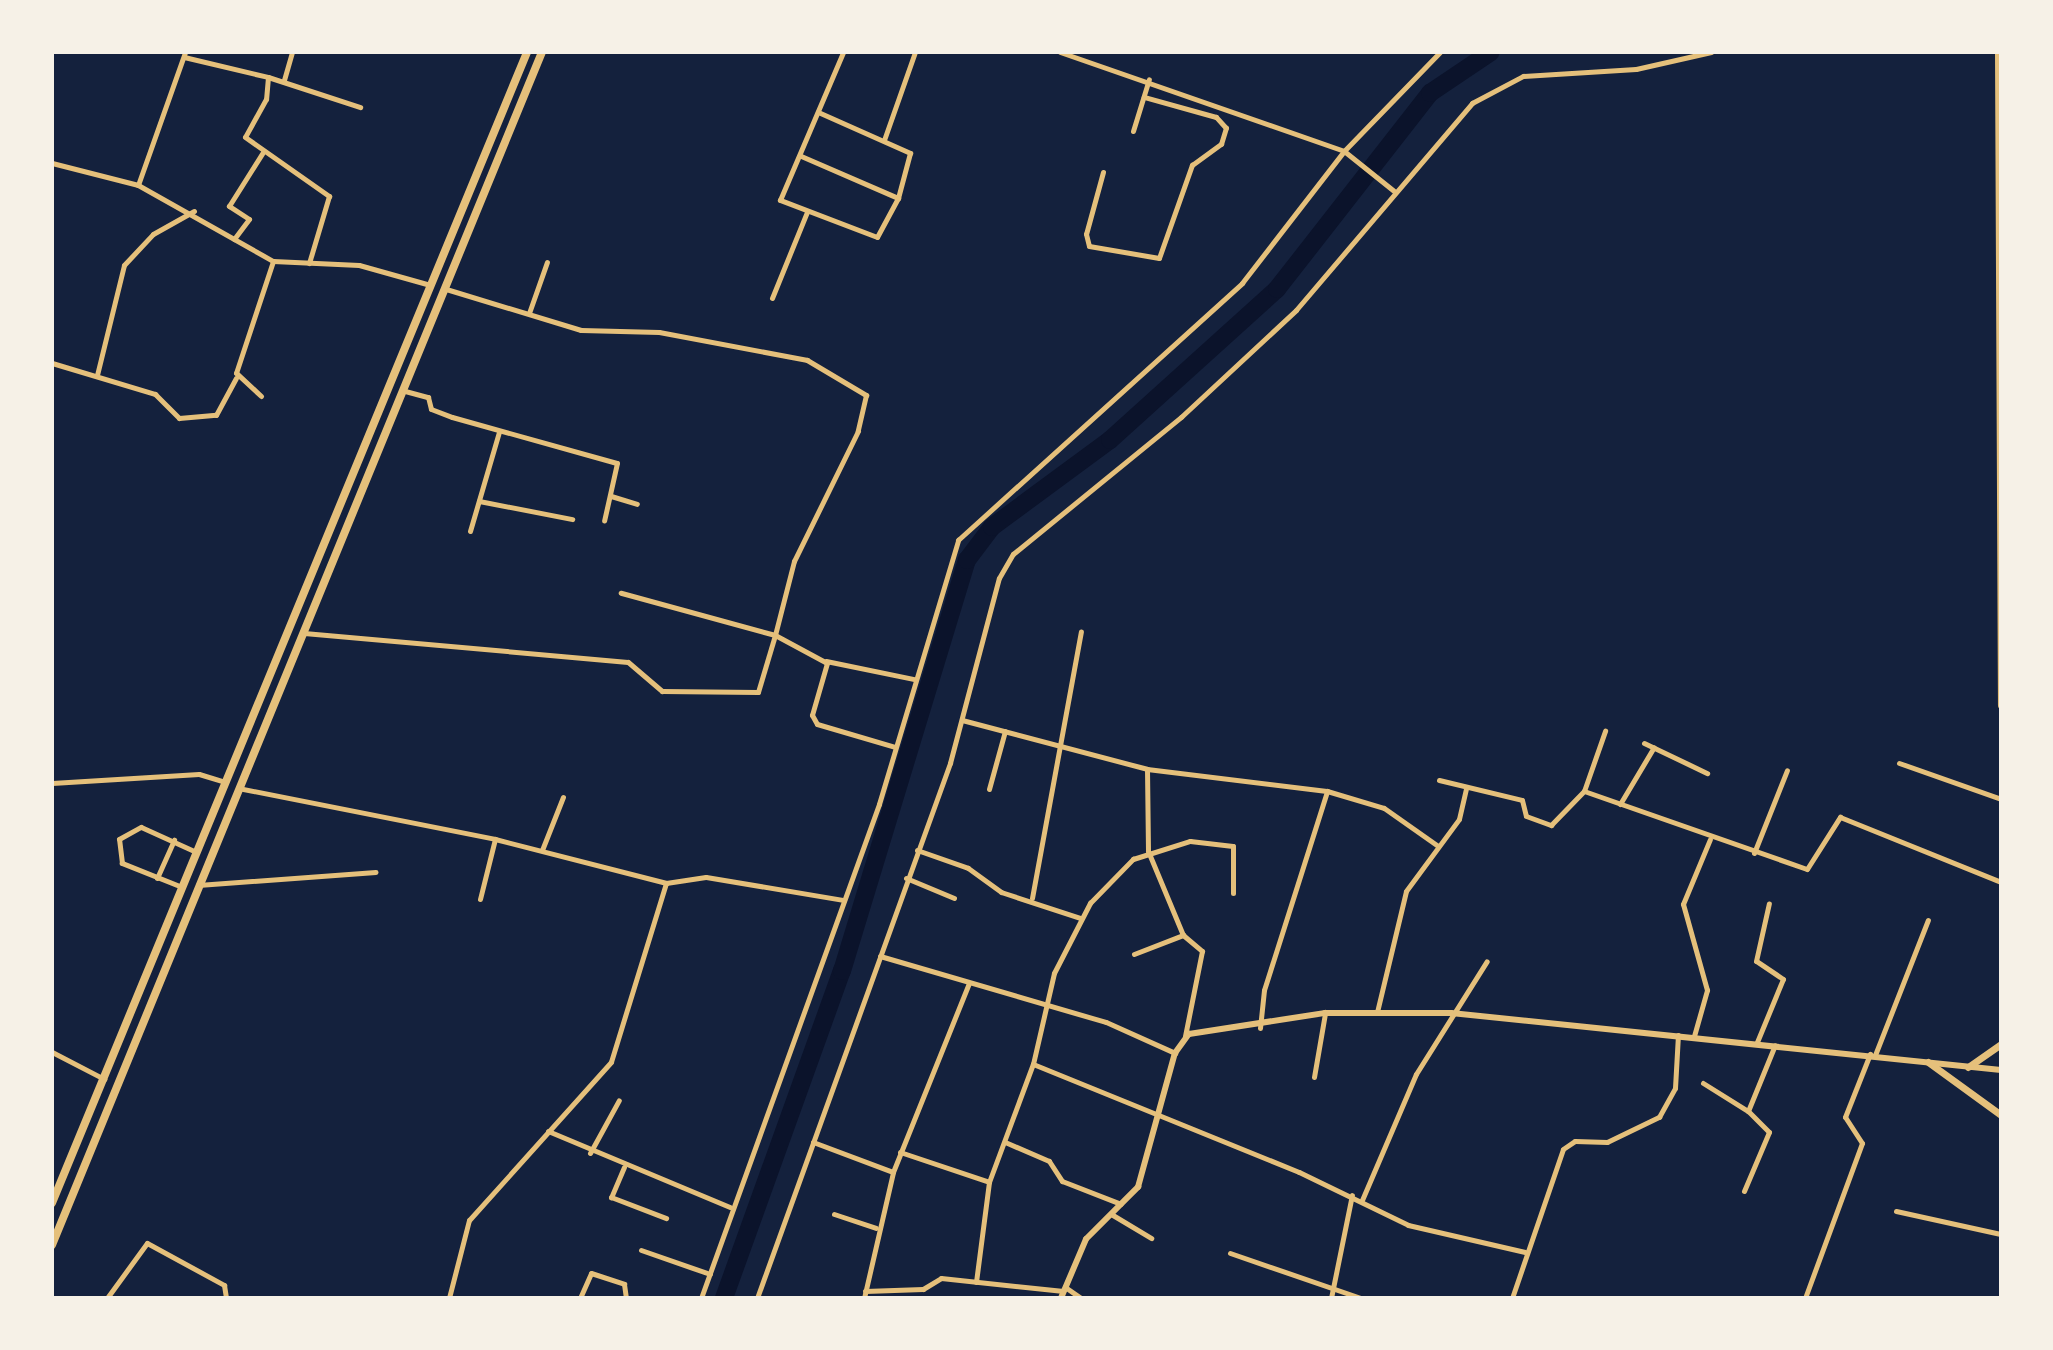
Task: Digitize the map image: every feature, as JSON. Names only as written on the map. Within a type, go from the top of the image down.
[{"type":"highway","points":[[52,1203],[465,209],[527,52]]},
{"type":"highway","points":[[52,1245],[133,1039],[405,391],[542,52]]},
{"type":"highway","points":[[465,209],[477,213]]},
{"type":"highway","points":[[310,576],[324,579]]},
{"type":"highway","points":[[122,1034],[133,1039]]},
{"type":"highway","points":[[117,1046],[129,1051]]},
{"type":"highway","points":[[110,1065],[121,1070]]},
{"type":"main road","points":[[1999,55],[2001,705]]},
{"type":"main road","points":[[1968,1067],[2001,1044]]},
{"type":"main road","points":[[1928,1062],[2001,1115]]},
{"type":"street","points":[[284,80],[292,52]]},
{"type":"street","points":[[818,112],[884,140],[911,158],[898,198],[877,237],[780,200],[843,52]]},
{"type":"street","points":[[884,140],[915,52]]},
{"type":"street","points":[[1060,52],[1149,79],[1344,151],[1394,191]]},
{"type":"street","points":[[701,1298],[730,1207],[844,900],[895,747],[946,562],[966,527],[1184,341],[1242,283],[1344,151],[1440,52]]},
{"type":"street","points":[[757,1298],[962,720],[999,578],[1013,554],[1157,438],[1296,310],[1342,263],[1394,191],[1472,103],[1497,86],[1711,52]]},
{"type":"street","points":[[138,185],[184,55],[284,80],[360,107]]},
{"type":"street","points":[[268,77],[261,112],[245,134],[263,152],[329,196],[309,263]]},
{"type":"street","points":[[1133,131],[1149,79]]},
{"type":"street","points":[[1103,172],[1089,246],[1159,258],[1192,165],[1221,144],[1226,128],[1216,117],[1144,97]]},
{"type":"street","points":[[234,239],[249,219],[229,206],[263,152]]},
{"type":"street","points":[[801,156],[898,198]]},
{"type":"street","points":[[52,163],[138,185],[195,211],[234,239],[273,261],[359,265],[431,285]]},
{"type":"street","points":[[97,375],[124,265],[153,234],[195,211]]},
{"type":"street","points":[[772,298],[807,212]]},
{"type":"street","points":[[52,363],[155,394],[179,418],[216,415],[236,378],[273,261]]},
{"type":"street","points":[[529,313],[547,262]]},
{"type":"street","points":[[303,633],[628,662],[662,691],[753,694],[775,635],[794,561],[858,431],[866,395],[786,355],[659,332],[581,330],[446,289]]},
{"type":"street","points":[[236,378],[261,396]]},
{"type":"street","points":[[405,391],[428,397],[433,410],[499,432],[617,463],[604,521]]},
{"type":"street","points":[[470,531],[499,432]]},
{"type":"street","points":[[611,496],[637,504]]},
{"type":"street","points":[[479,501],[572,519]]},
{"type":"street","points":[[621,593],[775,635],[825,661],[914,679]]},
{"type":"street","points":[[1032,898],[1072,697],[1081,631]]},
{"type":"street","points":[[825,661],[813,720],[895,747]]},
{"type":"street","points":[[962,720],[1147,769],[1327,791],[1384,808],[1438,846]]},
{"type":"street","points":[[989,789],[1005,731]]},
{"type":"street","points":[[1439,780],[1466,789],[1522,800],[1526,816],[1551,825],[1584,791],[1605,731]]},
{"type":"street","points":[[1644,743],[1707,773]]},
{"type":"street","points":[[1620,804],[1654,747]]},
{"type":"street","points":[[1899,763],[2001,799]]},
{"type":"street","points":[[1147,769],[1148,851],[1183,935]]},
{"type":"street","points":[[1754,853],[1787,770]]},
{"type":"street","points":[[52,783],[199,774],[225,782]]},
{"type":"street","points":[[237,788],[495,839],[666,883],[696,876],[844,900]]},
{"type":"street","points":[[1377,1012],[1406,891],[1459,819],[1466,789]]},
{"type":"street","points":[[1260,1028],[1264,990],[1327,791]]},
{"type":"street","points":[[1584,791],[1710,839],[1812,868],[1840,817],[2001,882]]},
{"type":"street","points":[[542,850],[563,797]]},
{"type":"street","points":[[182,887],[122,863],[119,839],[141,827],[196,852]]},
{"type":"street","points":[[480,899],[495,839]]},
{"type":"street","points":[[1694,1036],[1707,990],[1683,904],[1710,839]]},
{"type":"street","points":[[157,878],[174,840]]},
{"type":"street","points":[[976,1282],[989,1182],[1033,1064],[1045,1003],[1080,918],[1113,875],[1148,851],[1172,842],[1229,843],[1233,893]]},
{"type":"street","points":[[917,850],[968,868],[1001,892],[1032,898],[1080,918]]},
{"type":"street","points":[[197,885],[376,872]]},
{"type":"street","points":[[906,878],[954,898]]},
{"type":"street","points":[[449,1298],[469,1220],[611,1062],[666,883]]},
{"type":"street","points":[[1757,1042],[1783,979],[1756,958],[1769,903]]},
{"type":"street","points":[[1807,1298],[1862,1143],[1845,1117],[1928,920]]},
{"type":"street","points":[[1063,1292],[1086,1239],[1122,1205],[1141,1180],[1175,1053],[1185,1036],[1203,956],[1195,940],[1183,935],[1134,954]]},
{"type":"street","points":[[880,956],[1045,1003],[1175,1053]]},
{"type":"street","points":[[1362,1201],[1408,1090],[1451,1013],[1487,961]]},
{"type":"street","points":[[969,983],[893,1172],[876,1228],[864,1294],[923,1289],[941,1278],[1063,1292],[1081,1298]]},
{"type":"street","points":[[1314,1077],[1325,1013]]},
{"type":"street","points":[[1185,1036],[1260,1028],[1325,1013],[1451,1013],[1757,1042],[2001,1070]]},
{"type":"street","points":[[1512,1298],[1525,1252],[1568,1143],[1607,1142],[1641,1130],[1669,1106],[1678,1034]]},
{"type":"street","points":[[1748,1111],[1776,1044]]},
{"type":"street","points":[[52,1052],[104,1079]]},
{"type":"street","points":[[1033,1064],[1352,1195],[1408,1225],[1525,1252]]},
{"type":"street","points":[[1703,1083],[1748,1111],[1769,1132],[1744,1191]]},
{"type":"street","points":[[590,1153],[619,1100]]},
{"type":"street","points":[[548,1131],[590,1153],[730,1207]]},
{"type":"street","points":[[813,1142],[893,1172]]},
{"type":"street","points":[[1005,1142],[1049,1161],[1062,1181],[1122,1205]]},
{"type":"street","points":[[900,1152],[989,1182]]},
{"type":"street","points":[[624,1167],[611,1197],[666,1218]]},
{"type":"street","points":[[1332,1295],[1352,1195]]},
{"type":"street","points":[[1896,1211],[2001,1234]]},
{"type":"street","points":[[834,1214],[876,1228]]},
{"type":"street","points":[[1111,1214],[1151,1238]]},
{"type":"street","points":[[107,1298],[147,1243],[224,1285],[226,1298]]},
{"type":"street","points":[[641,1250],[710,1274]]},
{"type":"street","points":[[1230,1253],[1332,1295],[1361,1298]]},
{"type":"street","points":[[580,1298],[591,1273],[627,1285],[626,1298]]},
{"type":"waterway","points":[[724,1298],[842,971],[967,560],[992,527],[1110,440],[1277,289],[1430,93],[1491,52]]}]
